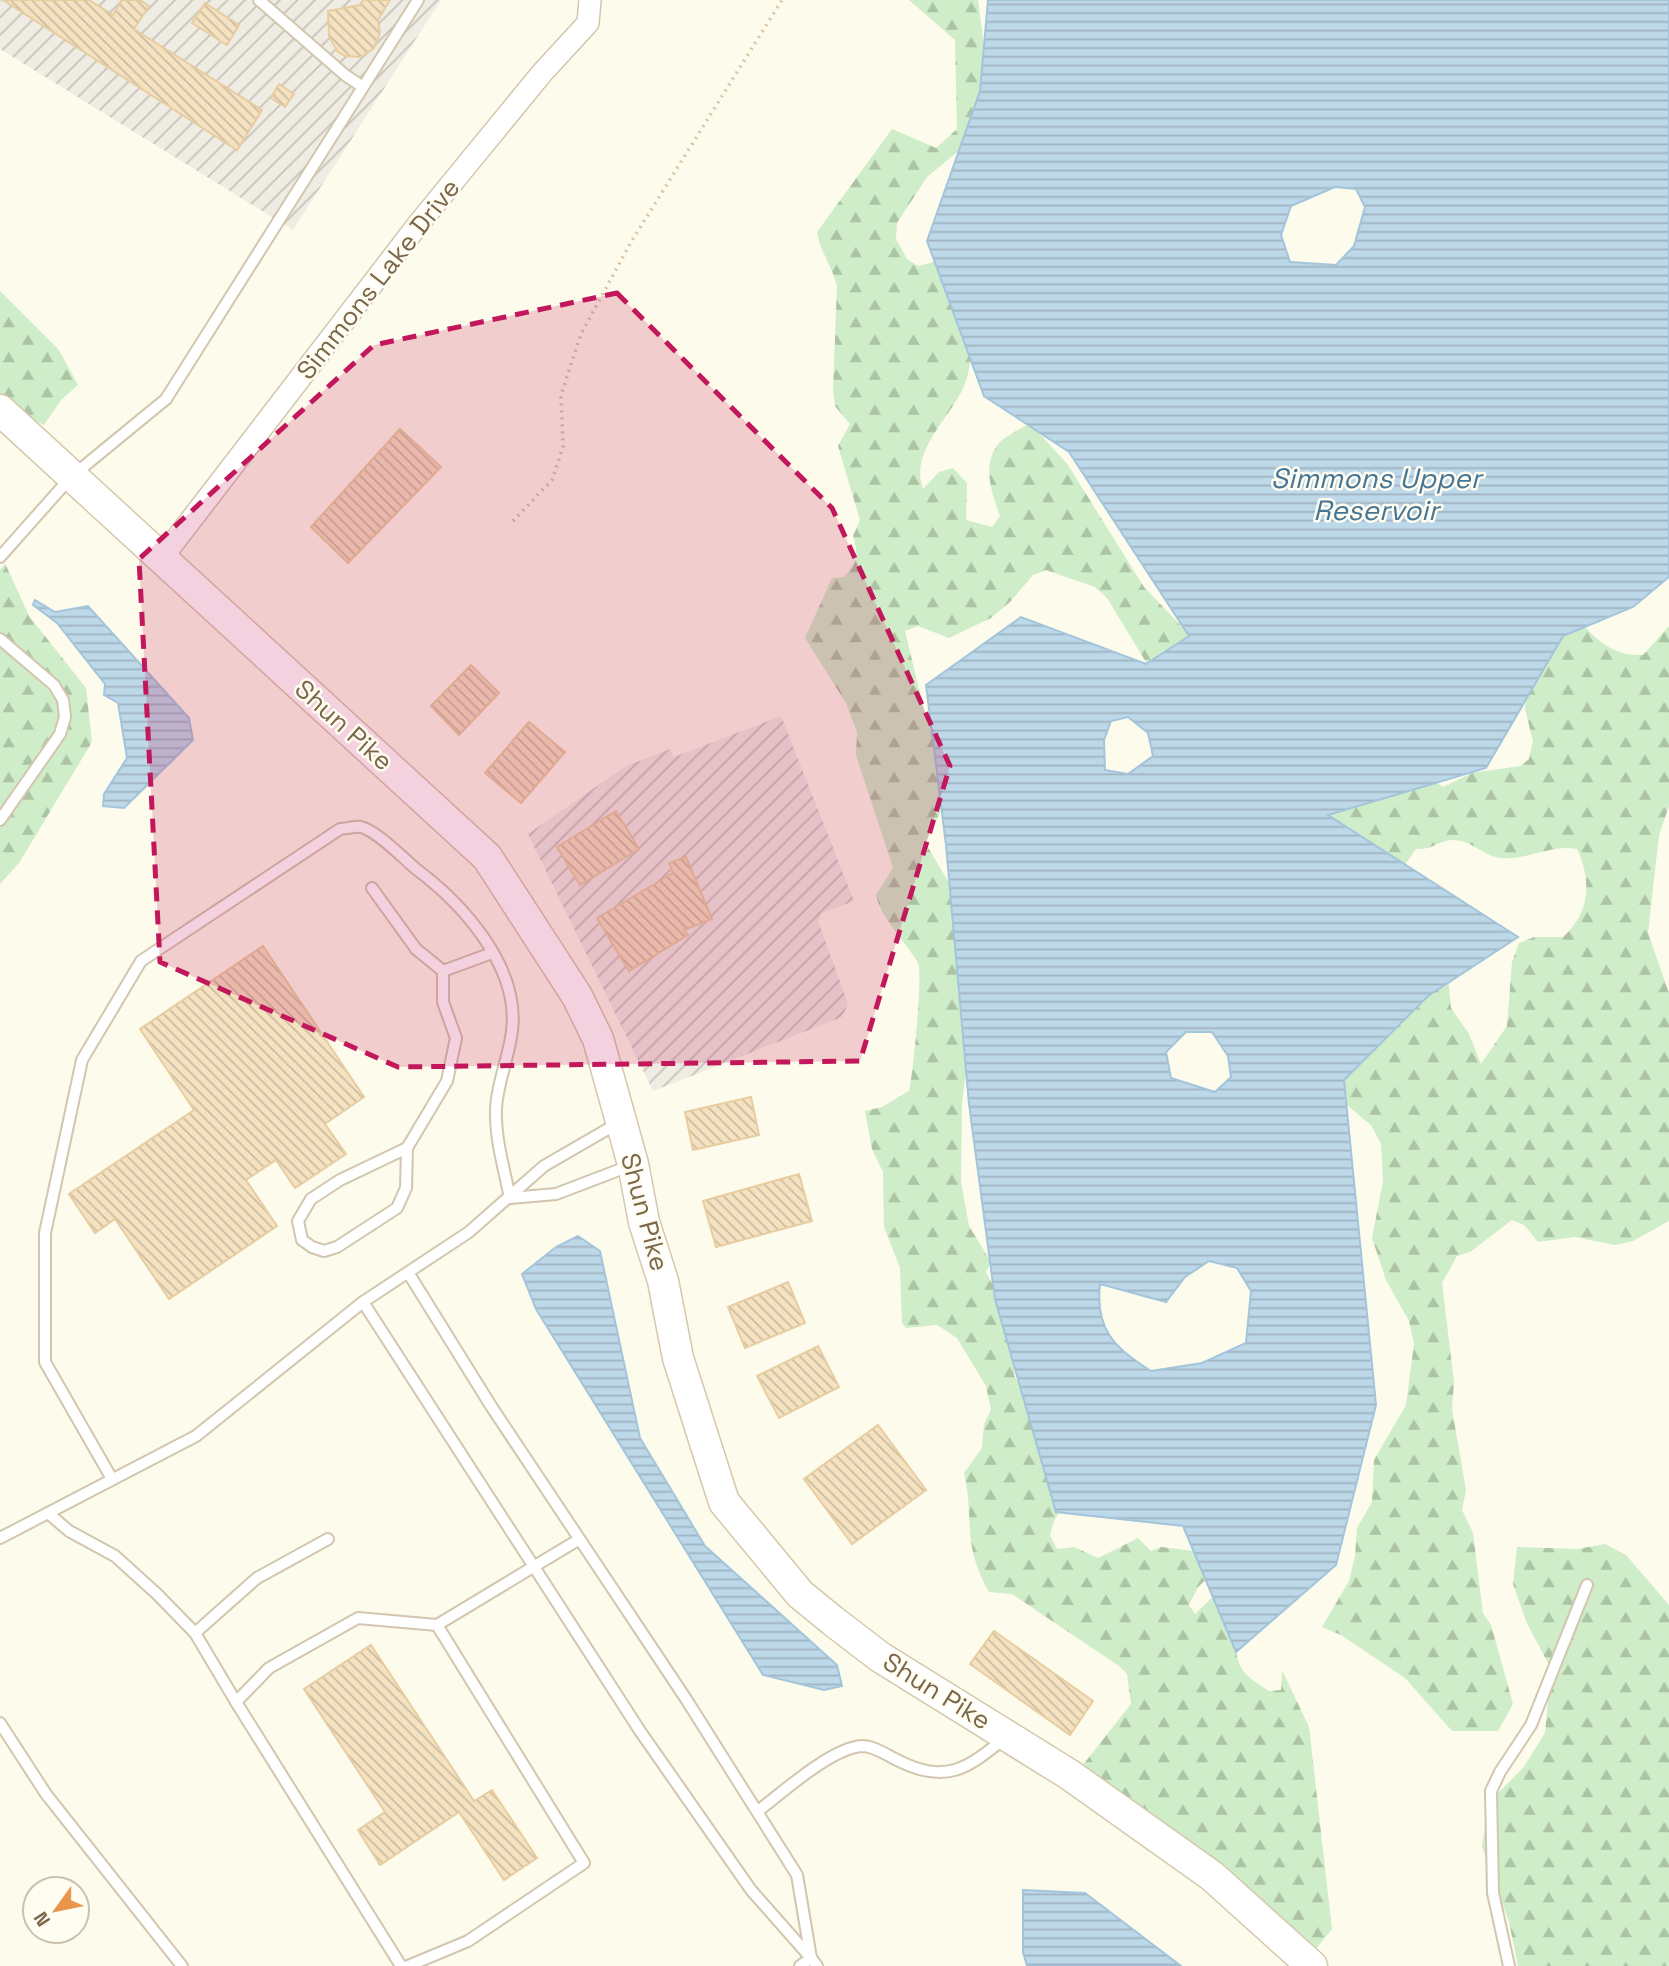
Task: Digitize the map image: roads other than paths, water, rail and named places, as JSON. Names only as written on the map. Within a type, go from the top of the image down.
[{"type":"main road","name":"Shun Pike","points":[[0,410],[487,857],[577,996],[598,1039],[633,1164],[644,1222],[663,1281],[678,1358],[724,1502],[800,1594],[880,1657],[1009,1735],[1212,1877],[1312,1966]]},
{"type":"street","name":"Simmons Lake Drive","points":[[160,559],[420,222],[542,73],[589,23],[590,0]]},
{"type":"lane","points":[[259,0],[335,66],[363,86]]},
{"type":"lane","points":[[0,557],[71,477],[166,399],[418,0]]},
{"type":"lane","points":[[0,639],[54,685],[63,699],[65,717],[60,734],[0,820]]},
{"type":"lane","points":[[113,1479],[45,1362],[46,1233],[82,1060],[141,961],[340,829],[361,827],[442,888],[468,915],[492,953],[511,1000],[513,1030],[496,1106],[496,1135],[510,1198]]},
{"type":"lane","points":[[372,888],[416,949],[443,971]]},
{"type":"lane","points":[[443,971],[492,953]]},
{"type":"lane","points":[[407,1148],[341,1180],[311,1199],[298,1221],[302,1240],[324,1251],[337,1247],[397,1208],[406,1188],[407,1148],[447,1081],[452,1060],[456,1038],[443,1002],[443,971]]},
{"type":"lane","points":[[0,1538],[196,1436],[363,1302],[409,1274],[510,1198],[544,1166],[620,1122]]},
{"type":"lane","points":[[510,1198],[556,1194],[633,1164]]},
{"type":"lane","points":[[409,1274],[578,1540],[758,1811],[797,1875],[814,1962]]},
{"type":"lane","points":[[363,1302],[640,1731],[751,1889],[814,1962]]},
{"type":"lane","points":[[48,1513],[69,1531],[115,1556],[195,1633],[401,1966]]},
{"type":"lane","points":[[195,1633],[257,1578],[328,1539]]},
{"type":"lane","points":[[236,1702],[269,1668],[358,1618],[437,1625],[578,1540]]},
{"type":"lane","points":[[1509,1966],[1493,1893],[1491,1791],[1500,1772],[1531,1725],[1587,1584]]},
{"type":"lane","points":[[408,1966],[468,1941],[584,1864],[437,1625]]},
{"type":"lane","points":[[0,1723],[46,1794],[182,1966]]},
{"type":"lane","points":[[758,1811],[844,1751],[863,1746],[923,1771],[956,1772],[979,1759],[1009,1735]]},
{"type":"lane","points":[[800,1966],[814,1962]]},
{"type":"water","name":"Simmons Upper Reservoir","points":[[988,0],[1669,0],[1669,577],[1633,607],[1563,636],[1486,768],[1328,815],[1518,937],[1428,996],[1344,1080],[1376,1405],[1336,1565],[1236,1652],[1183,1526],[1056,1512],[995,1299],[969,1104],[946,845],[926,685],[1021,617],[1146,664],[1189,636],[1069,452],[984,396],[927,241],[980,91]],"holes":[[[1335,187],[1356,189],[1365,207],[1354,246],[1336,265],[1290,262],[1281,235],[1291,206]],[[1128,717],[1148,733],[1153,756],[1128,774],[1105,770],[1104,740],[1111,721]],[[1186,1032],[1212,1032],[1228,1056],[1231,1077],[1215,1092],[1171,1078],[1166,1052]],[[1209,1261],[1237,1268],[1251,1291],[1246,1343],[1202,1363],[1151,1371],[1127,1354],[1110,1336],[1101,1313],[1100,1284],[1166,1302],[1185,1277]]]},
{"type":"water","points":[[35,600],[55,612],[88,606],[189,718],[193,740],[124,808],[103,806],[104,794],[127,758],[118,703],[104,695],[105,684],[57,623],[33,605]]},
{"type":"water","points":[[578,1236],[600,1251],[640,1438],[705,1546],[837,1665],[842,1686],[824,1690],[763,1675],[536,1309],[522,1274],[556,1247]]},
{"type":"water","points":[[1023,1890],[1085,1893],[1181,1966],[1027,1966],[1023,1952]]}]
